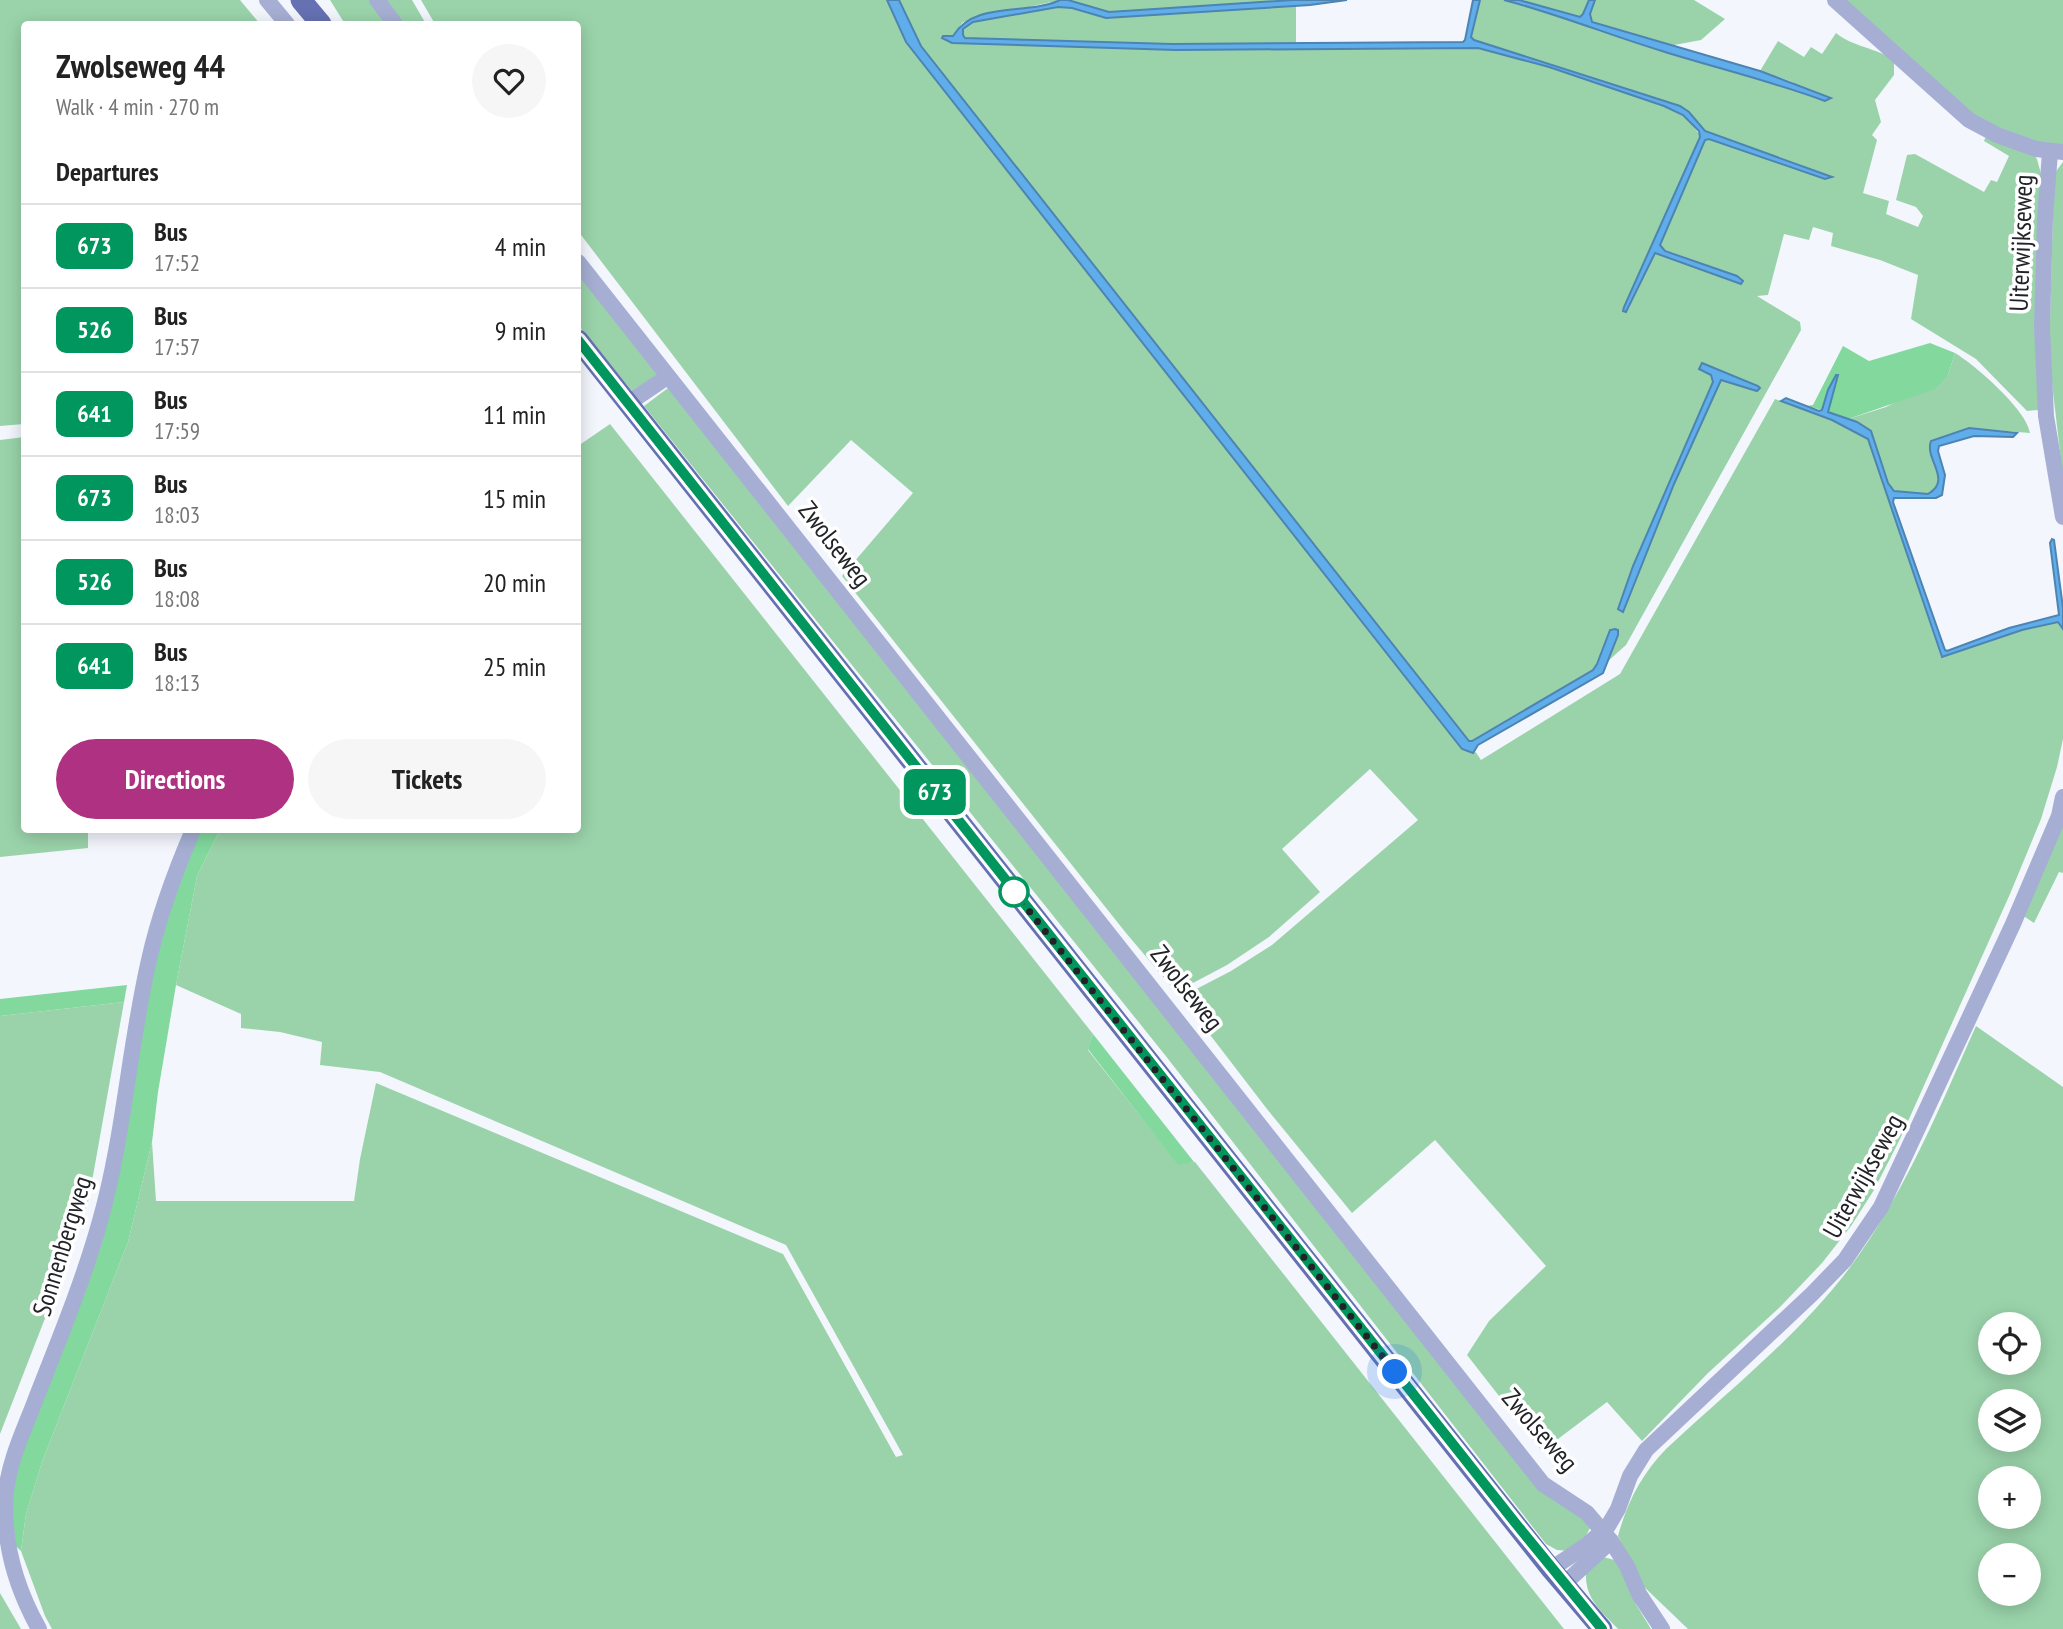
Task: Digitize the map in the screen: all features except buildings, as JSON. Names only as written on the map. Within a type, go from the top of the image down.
[{"type":"main road","points":[[301,0],[318,21]]},
{"type":"main road","points":[[581,345],[1557,1576],[1602,1629]]},
{"type":"street","points":[[267,0],[284,21]]},
{"type":"street","points":[[377,0],[394,21]]},
{"type":"street","name":"Uiterwijkseweg","points":[[1835,0],[1969,120],[1997,135],[2056,152],[2045,219],[2042,327],[2045,404],[2063,517]]},
{"type":"street","name":"Zwolseweg","points":[[581,266],[1543,1484],[1587,1513],[1607,1536],[1662,1629]]},
{"type":"street","points":[[627,404],[667,377]]},
{"type":"street","name":"Uiterwijkseweg","points":[[1557,1576],[1607,1536],[1630,1476],[1646,1450],[1845,1260],[1881,1207],[2013,924],[2059,816],[2063,797]]},
{"type":"street","name":"Sonnenbergweg","points":[[39,1629],[13,1575],[7,1540],[6,1490],[12,1464],[100,1222],[149,960],[171,883],[192,833]]},
{"type":"green space","points":[[0,0],[240,0],[258,21],[21,21],[21,424],[0,426]]},
{"type":"green space","points":[[330,0],[372,0],[388,21],[343,21]]},
{"type":"green space","points":[[384,0],[412,0],[424,21],[400,21]]},
{"type":"green space","points":[[421,0],[887,0],[906,42],[947,95],[1462,749],[1473,753],[1475,751],[1481,760],[1620,674],[1775,399],[1832,420],[1868,439],[1941,657],[2022,630],[2058,622],[2063,629],[2063,739],[2057,767],[2041,819],[2010,894],[1900,1139],[1874,1190],[1851,1226],[1822,1263],[1642,1441],[1607,1402],[1542,1451],[1467,1355],[1489,1321],[1546,1266],[1435,1140],[1352,1213],[1181,997],[1231,971],[1272,945],[1418,820],[1370,769],[1282,849],[1320,892],[1269,937],[1227,965],[1176,992],[842,576],[913,493],[851,440],[788,506],[581,235],[581,21],[433,21]]},
{"type":"green space","points":[[899,0],[1060,0],[963,22],[953,36],[944,36],[952,43],[1176,50],[1478,48],[1549,67],[1664,106],[1687,118],[1700,135],[1623,310],[1628,310],[1655,253],[1741,284],[1741,278],[1737,276],[1665,250],[1660,245],[1705,140],[1831,176],[1705,131],[1679,106],[1473,40],[1471,32],[1480,0],[1504,0],[1568,18],[1661,51],[1777,84],[1825,101],[1790,81],[1760,71],[1778,41],[1804,57],[1811,47],[1822,54],[1836,33],[1894,60],[1894,75],[1875,100],[1881,122],[1872,135],[1877,140],[1863,193],[1889,201],[1886,214],[1918,227],[1923,216],[1916,207],[1896,200],[1907,155],[1915,154],[1984,192],[1991,180],[1997,182],[2009,156],[1984,141],[1986,136],[2031,151],[2037,159],[2041,174],[2040,407],[2038,410],[2027,411],[1976,359],[1911,319],[1918,275],[1880,260],[1831,246],[1833,233],[1813,227],[1809,240],[1784,234],[1768,295],[1757,296],[1800,322],[1801,330],[1626,645],[1607,662],[1618,630],[1615,629],[1593,670],[1470,742],[921,46]],"holes":[[[1702,364],[1758,386],[1756,391],[1721,379],[1674,484],[1622,612],[1618,608],[1633,566],[1714,379]]]},
{"type":"green space","points":[[1068,0],[1293,0],[1109,12]]},
{"type":"green space","points":[[1519,0],[1589,0],[1580,17]]},
{"type":"green space","points":[[1595,0],[1694,0],[1725,19],[1701,40],[1669,46],[1592,22],[1590,14]]},
{"type":"green space","points":[[1841,0],[2063,0],[2063,148],[2037,144],[1971,116]]},
{"type":"green space","points":[[1296,6],[1296,44],[1172,44],[965,38],[963,32],[972,22],[1058,7],[1072,8],[1106,18]]},
{"type":"green space","points":[[2063,162],[2063,477],[2049,358],[2054,174]]},
{"type":"green space","points":[[581,276],[657,374],[633,392],[581,329]]},
{"type":"green space","points":[[1930,343],[1955,353],[1948,375],[1935,389],[1848,419],[1828,412],[1828,390],[1822,410],[1807,406],[1813,405],[1843,346],[1869,361]]},
{"type":"green space","points":[[1955,353],[1975,367],[2010,401],[2027,423],[2030,433],[1969,428],[1931,441],[1930,448],[1938,476],[1935,488],[1928,494],[1894,491],[1888,483],[1871,431],[1848,419],[1886,407],[1948,375]]},
{"type":"green space","points":[[668,388],[1535,1485],[1548,1496],[1578,1513],[1590,1528],[1586,1536],[1569,1551],[1557,1550],[1546,1544],[1165,1055],[644,406]]},
{"type":"green space","points":[[610,424],[1093,1034],[1088,1050],[1178,1164],[1195,1162],[1564,1629],[52,1629],[21,1551],[26,1514],[42,1462],[128,1242],[152,1142],[156,1201],[354,1201],[376,1083],[783,1254],[896,1457],[903,1455],[786,1245],[380,1072],[320,1065],[322,1042],[280,1032],[241,1028],[241,1014],[176,985],[197,876],[218,833],[581,833],[581,444]]},
{"type":"green space","points":[[21,437],[21,833],[88,833],[88,848],[0,857],[0,440]]},
{"type":"green space","points":[[2063,822],[2063,873],[2059,872],[2034,923],[2022,915]]},
{"type":"green space","points":[[197,833],[218,833],[197,876],[176,985],[152,1142],[128,1242],[42,1462],[26,1514],[21,1551],[16,1546],[10,1497],[23,1446],[102,1242],[143,1010],[159,936]]},
{"type":"green space","points":[[127,985],[124,1002],[0,1016],[0,999]]},
{"type":"green space","points":[[124,1002],[89,1198],[77,1236],[0,1434],[0,1016]]},
{"type":"green space","points":[[1976,1026],[2063,1087],[2063,1629],[1688,1629],[1640,1583],[1618,1536],[1631,1500],[1650,1468],[1666,1449],[1785,1341],[1848,1270],[1886,1213],[1934,1120]]},
{"type":"green space","points":[[1093,1034],[1195,1162],[1178,1165],[1088,1049]]},
{"type":"green space","points":[[1603,1557],[1615,1560],[1651,1629],[1618,1629],[1591,1598],[1586,1574]]},
{"type":"green space","points":[[0,1593],[21,1629],[0,1629]]},
{"type":"water","points":[[887,0],[899,0],[921,46],[1469,741],[1593,670],[1610,630],[1615,629],[1618,630],[1618,635],[1603,673],[1478,745],[1473,753],[1462,749],[906,42]]},
{"type":"water","points":[[1060,0],[1109,12],[1293,0],[1347,0],[1310,5],[1106,18],[1072,8],[1058,7],[973,22],[963,29],[963,35],[965,38],[1172,44],[1463,42],[1473,0],[1480,0],[1471,37],[1474,40],[1680,106],[1689,112],[1705,131],[1832,177],[1825,179],[1709,139],[1705,140],[1660,245],[1665,251],[1737,276],[1743,281],[1741,284],[1655,253],[1626,312],[1623,311],[1624,307],[1700,137],[1699,131],[1683,115],[1549,67],[1478,48],[1176,50],[952,43],[942,38],[953,36],[974,17],[1002,10],[1047,5]]},
{"type":"water","points":[[1504,0],[1519,0],[1580,17],[1589,0],[1595,0],[1590,14],[1592,22],[1760,71],[1831,98],[1825,101]]},
{"type":"water","points":[[1702,363],[1760,388],[1757,391],[1721,380],[1674,484],[1623,612],[1618,609],[1633,566],[1713,382],[1711,375],[1699,369]]},
{"type":"water","points":[[1836,375],[1828,412],[1857,422],[1871,431],[1888,483],[1894,491],[1928,494],[1935,488],[1938,476],[1931,455],[1931,441],[1969,428],[2017,433],[2013,437],[1974,436],[1939,446],[1945,475],[1942,495],[1936,498],[1894,498],[1893,502],[1945,650],[2009,628],[2059,615],[2050,543],[2052,539],[2063,608],[2063,629],[2058,622],[2022,630],[1942,657],[1868,439],[1832,420],[1781,401],[1786,398],[1822,410]]},
{"type":"bus line","name":"673","points":[[581,344],[1602,1629]]},
{"type":"route","points":[[1014,892],[1395,1372]]}]
